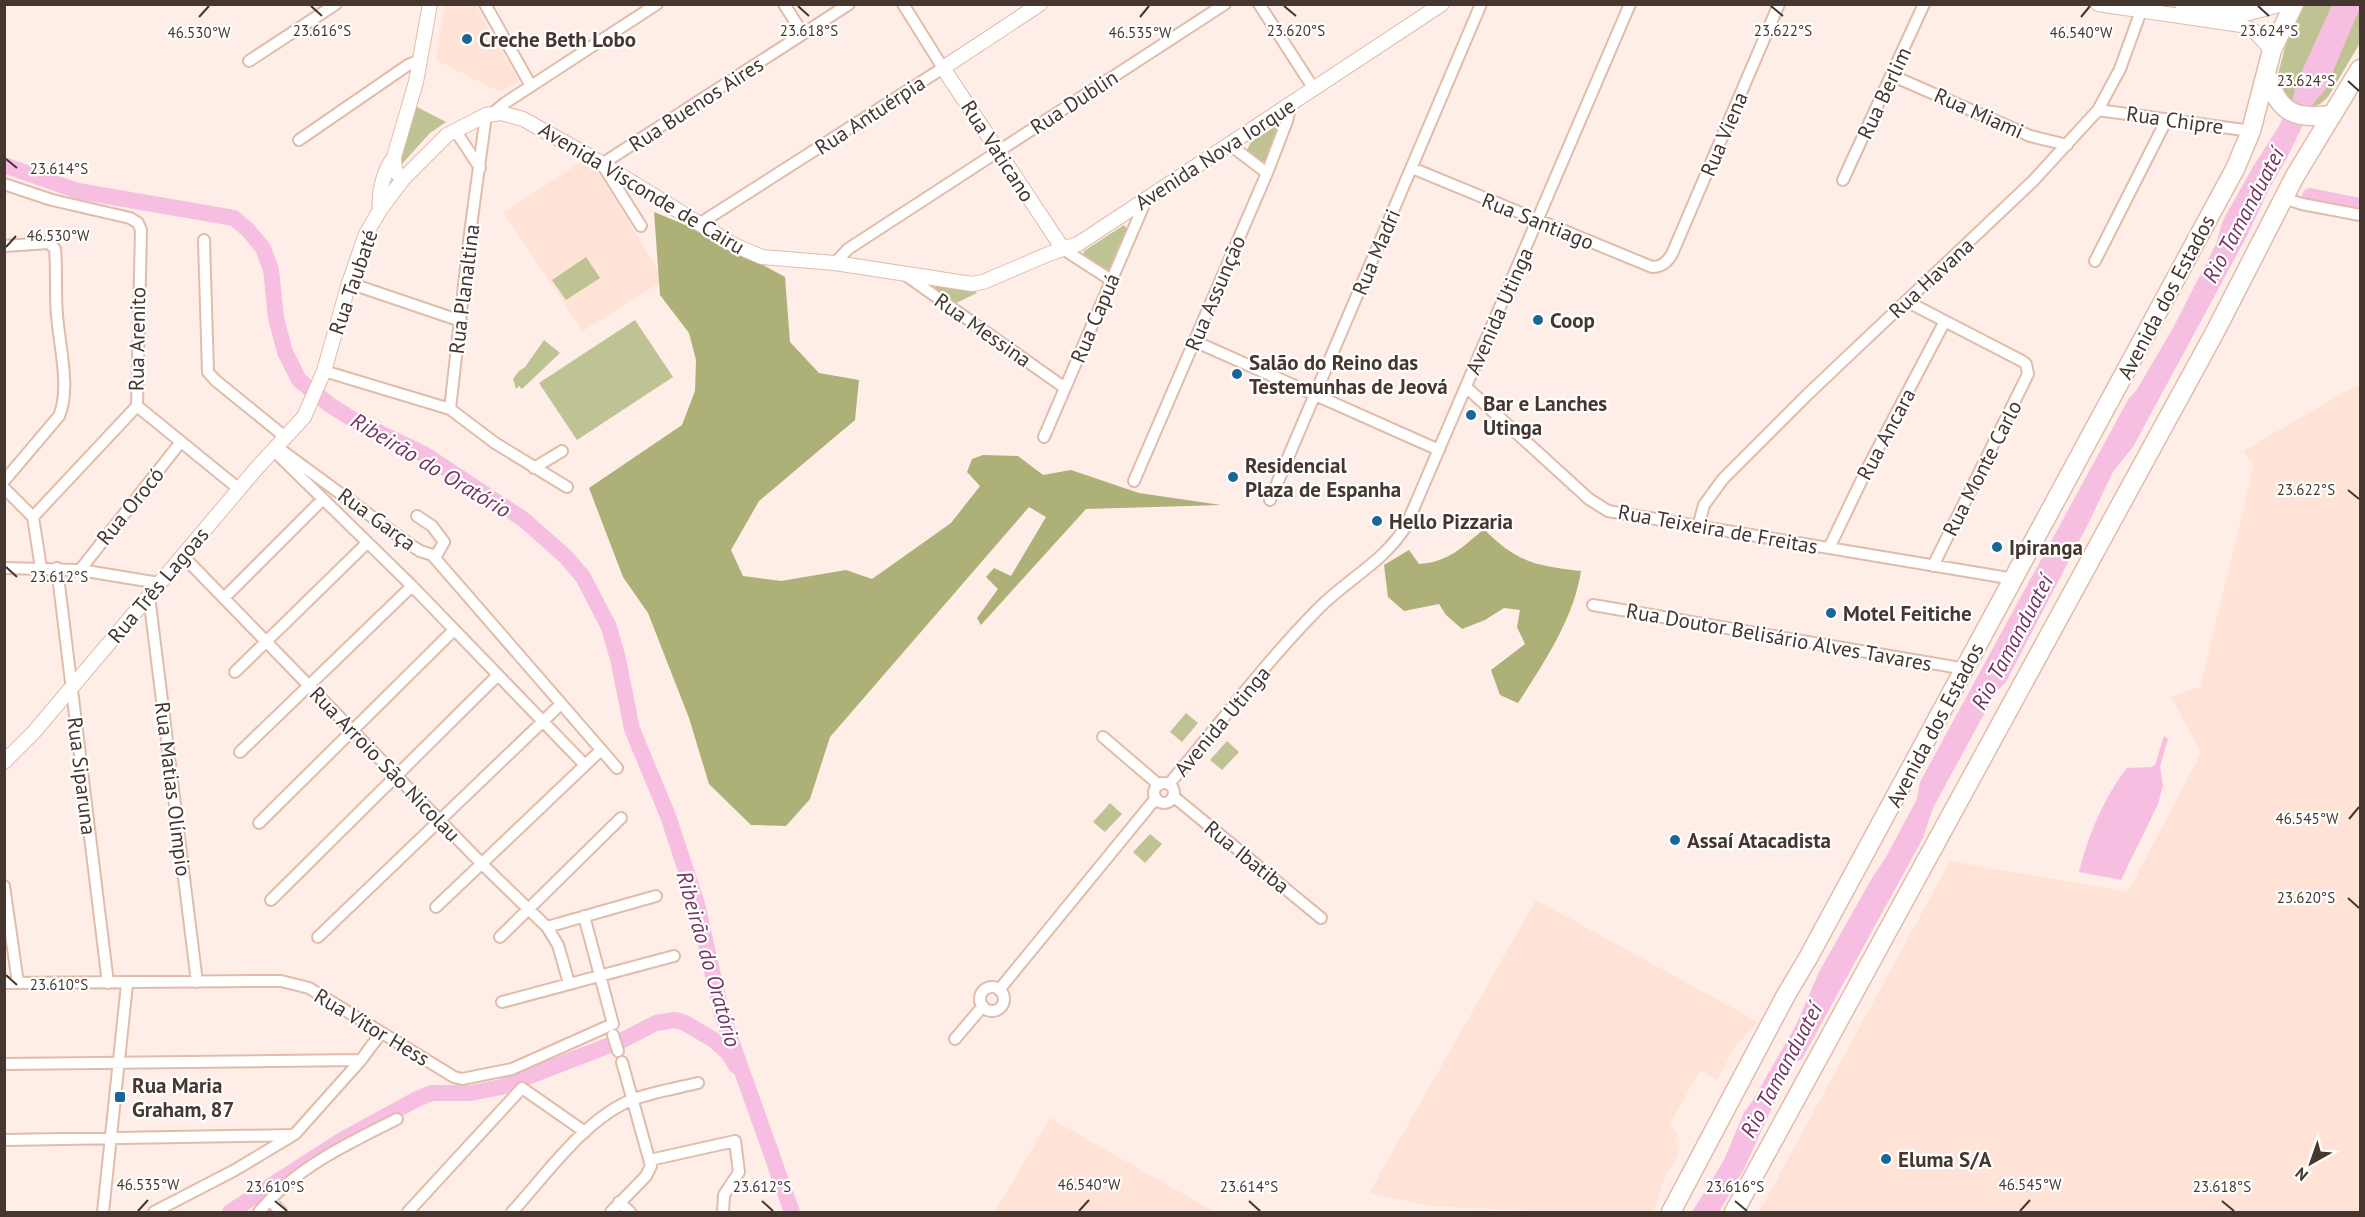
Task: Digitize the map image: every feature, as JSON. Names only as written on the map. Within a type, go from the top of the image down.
[{"type":"highway","name":"Avenida dos Estados","points":[[1671,1212],[1786,995],[1966,669],[2235,169],[2251,131],[2272,50],[2294,4]]},
{"type":"highway","points":[[1734,1212],[2195,369],[2290,200],[2331,115],[2361,69]]},
{"type":"highway","points":[[2266,73],[2276,99],[2285,108],[2300,116],[2331,115]]},
{"type":"street","points":[[249,61],[336,4]]},
{"type":"street","name":"Rua Taubaté","points":[[310,407],[319,388],[349,283],[366,234],[380,210],[381,188],[394,157],[420,60],[430,4]]},
{"type":"street","points":[[485,4],[531,87]]},
{"type":"street","points":[[380,210],[403,179],[431,148],[455,130],[490,114],[657,4]]},
{"type":"street","points":[[784,4],[803,34]]},
{"type":"street","name":"Rua Buenos Aires","points":[[602,164],[849,4]]},
{"type":"street","name":"Rua Vaticano","points":[[903,4],[1063,249],[1111,280]]},
{"type":"street","name":"Rua Antuérpia","points":[[699,224],[1040,4]]},
{"type":"street","name":"Rua Dublin","points":[[835,263],[848,249],[1225,4]]},
{"type":"street","points":[[1259,4],[1314,89]]},
{"type":"street","name":"Avenida Nova Iorque","points":[[978,283],[1078,244],[1442,4]]},
{"type":"street","name":"Rua Madri","points":[[1270,500],[1480,4]]},
{"type":"street","name":"Avenida Utinga","points":[[1164,784],[1297,630],[1330,596],[1386,552],[1406,526],[1630,4]]},
{"type":"street","name":"Rua Viena","points":[[1665,262],[1672,254],[1779,4]]},
{"type":"street","name":"Rua Berlim","points":[[1843,180],[1893,76],[1924,4]]},
{"type":"street","points":[[2098,4],[2241,25],[2255,32],[2272,50]]},
{"type":"street","points":[[2182,4],[2249,13],[2283,4]]},
{"type":"street","name":"Rua Havana","points":[[1698,527],[1704,505],[1723,479],[1808,394],[2033,181],[2098,110],[2120,69],[2141,11]]},
{"type":"street","points":[[299,140],[408,65],[420,60]]},
{"type":"street","name":"Rua Miami","points":[[1893,76],[2030,136],[2067,145]]},
{"type":"street","name":"Rua Assunção","points":[[1134,481],[1267,173],[1287,121],[1291,104]]},
{"type":"street","name":"Rua Chipre","points":[[2098,110],[2251,131]]},
{"type":"street","name":"Avenida Visconde de Cairu","points":[[490,114],[523,118],[734,245],[756,255],[900,271],[961,284],[978,283]]},
{"type":"street","name":"Rua Planaltina","points":[[450,409],[480,168],[490,114]]},
{"type":"street","points":[[2095,261],[2168,119]]},
{"type":"street","points":[[455,130],[480,168]]},
{"type":"street","points":[[1230,145],[1267,173]]},
{"type":"street","points":[[394,157],[396,171],[403,179]]},
{"type":"street","points":[[602,164],[642,226]]},
{"type":"street","name":"Rua Santiago","points":[[1412,168],[1652,267],[1658,267],[1665,262]]},
{"type":"street","name":"Rua Arenito","points":[[4,184],[52,200],[129,218],[138,223],[141,230],[136,406],[239,489]]},
{"type":"street","name":"Rua Capuá","points":[[1044,436],[1146,200]]},
{"type":"street","points":[[2290,200],[2361,215]]},
{"type":"street","points":[[204,240],[208,372],[278,444],[322,499],[412,586],[582,768]]},
{"type":"street","points":[[4,246],[49,243],[54,246],[64,390],[64,403],[53,425],[4,481]]},
{"type":"street","name":"Rua Messina","points":[[900,271],[1065,388]]},
{"type":"street","points":[[349,283],[460,321]]},
{"type":"street","points":[[1906,301],[1945,321]]},
{"type":"street","name":"Rua Monte Carlo","points":[[1933,566],[2027,379],[2027,369],[2022,361],[1945,321]]},
{"type":"street","name":"Rua Ancara","points":[[1829,548],[1867,469],[1945,321]]},
{"type":"street","points":[[1194,341],[1439,450]]},
{"type":"street","points":[[324,371],[450,409],[460,414],[495,443],[567,487]]},
{"type":"street","name":"Rua Teixeira de Freitas","points":[[1466,387],[1598,506],[1608,511],[2014,579]]},
{"type":"street","points":[[33,517],[136,406]]},
{"type":"street","name":"Rua Três Lagoas","points":[[4,762],[34,732],[239,489],[278,444],[300,423],[310,407]]},
{"type":"street","name":"Rua Orocó","points":[[80,570],[180,443]]},
{"type":"street","name":"Rua Garça","points":[[278,444],[409,544],[436,556],[444,542],[432,526],[417,516]]},
{"type":"street","points":[[534,468],[561,451]]},
{"type":"street","points":[[4,488],[33,517],[41,568]]},
{"type":"street","points":[[224,598],[322,499]]},
{"type":"street","points":[[235,672],[367,543]]},
{"type":"street","name":"Rua Arroio São Nicolau","points":[[183,556],[483,865],[547,927],[558,945],[569,983]]},
{"type":"street","points":[[433,556],[617,768]]},
{"type":"street","points":[[4,568],[80,570],[159,583]]},
{"type":"street","name":"Rua Siparuna","points":[[57,568],[108,983]]},
{"type":"street","points":[[240,752],[412,586]]},
{"type":"street","name":"Rua Matias Olímpio","points":[[149,596],[197,982]]},
{"type":"street","name":"Rua Doutor Belisário Alves Tavares","points":[[1593,604],[1966,669]]},
{"type":"street","points":[[259,823],[454,630]]},
{"type":"street","points":[[271,900],[497,676]]},
{"type":"street","points":[[318,937],[561,704]]},
{"type":"street","points":[[1103,737],[1164,784],[1173,788],[1171,800],[1164,802],[1156,798],[1154,792],[1164,784]]},
{"type":"street","points":[[436,907],[483,865],[601,750]]},
{"type":"street","name":"Rua Ibatiba","points":[[1173,796],[1321,918]]},
{"type":"street","points":[[999,990],[1156,798]]},
{"type":"street","points":[[500,937],[621,818]]},
{"type":"street","points":[[4,886],[18,983]]},
{"type":"street","points":[[547,927],[656,896]]},
{"type":"street","points":[[584,916],[618,1051]]},
{"type":"street","points":[[502,1002],[674,956]]},
{"type":"street","points":[[4,983],[197,982]]},
{"type":"street","name":"Rua Vitor Hess","points":[[197,982],[291,982],[322,995],[450,1075],[462,1079],[512,1070],[613,1030]]},
{"type":"street","points":[[103,1212],[127,984]]},
{"type":"street","points":[[992,987],[999,990],[1004,1000],[1000,1007],[993,1010],[983,1006],[980,999],[985,989],[992,987]]},
{"type":"street","points":[[955,1039],[983,1006]]},
{"type":"street","points":[[154,1212],[236,1170],[295,1134],[361,1060],[381,1033]]},
{"type":"street","points":[[4,1064],[361,1060]]},
{"type":"street","points":[[610,1212],[651,1168],[622,1062]]},
{"type":"street","points":[[512,1212],[601,1117],[633,1100],[698,1083]]},
{"type":"street","points":[[408,1212],[522,1088],[585,1132]]},
{"type":"street","points":[[259,1212],[311,1166],[397,1119]]},
{"type":"street","points":[[4,1140],[295,1134]]},
{"type":"street","points":[[650,1160],[735,1141],[739,1172],[724,1195],[723,1212]]},
{"type":"street","points":[[270,1200],[282,1212]]},
{"type":"street","points":[[619,1202],[630,1212]]},
{"type":"shaded area","name":"Creche Beth Lobo","points":[[445,5],[475,5],[519,81],[500,92],[436,60]]},
{"type":"shaded area","points":[[581,162],[599,173],[664,280],[583,331],[504,213]]},
{"type":"shaded area","points":[[2355,386],[2360,387],[2360,1212],[1759,1212],[1950,861],[2128,892],[2201,753],[2171,697],[2200,687],[2254,465],[2243,451]]},
{"type":"shaded area","points":[[1536,900],[1758,1022],[1735,1047],[1717,1080],[1700,1070],[1670,1124],[1678,1136],[1675,1142],[1679,1144],[1677,1156],[1664,1180],[1653,1212],[1560,1212],[1430,1206],[1369,1193]]},
{"type":"shaded area","points":[[1050,1118],[1215,1212],[995,1212]]},
{"type":"green space","points":[[2302,5],[2360,5],[2360,43],[2328,97],[2320,104],[2310,108],[2287,100],[2280,90],[2277,78],[2287,40]]},
{"type":"green space","points":[[415,106],[446,122],[430,133],[401,165],[397,162]]},
{"type":"green space","points":[[1276,126],[1279,127],[1268,158],[1261,163],[1247,150],[1251,142]]},
{"type":"green space","points":[[654,212],[703,232],[785,277],[790,342],[819,373],[859,380],[855,420],[759,501],[731,550],[743,576],[781,581],[846,570],[872,579],[951,523],[980,486],[967,472],[972,459],[983,455],[1018,456],[1043,475],[1071,470],[1139,493],[1221,505],[1086,509],[981,625],[977,618],[998,589],[986,577],[994,568],[1011,576],[1046,517],[1029,507],[830,737],[810,799],[786,826],[751,825],[709,784],[689,718],[648,613],[623,577],[589,488],[682,425],[695,391],[696,360],[689,333],[660,295]]},
{"type":"green space","points":[[1124,225],[1128,230],[1109,271],[1083,256],[1084,251]]},
{"type":"green space","points":[[586,257],[600,278],[566,300],[552,280]]},
{"type":"green space","points":[[935,284],[973,288],[977,293],[954,304],[934,289]]},
{"type":"green space","points":[[635,320],[673,377],[577,440],[539,383]]},
{"type":"green space","points":[[544,340],[560,353],[522,389],[519,386],[516,389],[513,379],[525,367]]},
{"type":"green space","points":[[1484,529],[1506,549],[1528,560],[1551,567],[1581,571],[1572,606],[1557,640],[1518,703],[1500,695],[1491,670],[1525,644],[1517,627],[1520,610],[1504,608],[1485,620],[1462,629],[1446,615],[1439,604],[1404,611],[1388,597],[1384,565],[1409,550],[1419,564],[1439,560],[1454,553]]},
{"type":"green space","points":[[1186,713],[1198,723],[1182,742],[1170,732]]},
{"type":"green space","points":[[1227,741],[1239,752],[1222,770],[1210,760]]},
{"type":"green space","points":[[1110,803],[1122,814],[1105,832],[1093,822]]},
{"type":"green space","points":[[1150,834],[1162,844],[1145,863],[1133,852]]},
{"type":"water","name":"Rio Tamanduateí","points":[[2332,5],[2360,5],[2360,8],[2325,90],[2313,104],[2248,234],[2133,447],[2113,472],[2006,682],[1996,692],[1933,808],[1923,838],[1802,1059],[1792,1064],[1743,1171],[1719,1212],[1692,1212],[1724,1160],[1744,1112],[1796,1025],[1819,972],[1917,799],[1920,782],[2129,398],[2136,391],[2173,328],[2216,244],[2223,220],[2293,98],[2297,82]]},
{"type":"water","points":[[2164,736],[2168,739],[2160,767],[2163,786],[2158,804],[2121,880],[2079,872],[2092,831],[2111,791],[2127,768],[2155,765]]},
{"type":"waterway","name":"Ribeirão do Oratório","points":[[4,165],[78,191],[234,218],[263,248],[271,270],[276,318],[285,352],[299,380],[330,405],[357,422],[424,454],[523,519],[566,557],[583,577],[609,627],[632,729],[668,816],[697,904],[722,1015],[792,1212]]},
{"type":"waterway","points":[[2310,196],[2360,206]]},
{"type":"waterway","points":[[230,1212],[342,1140],[417,1099],[432,1093],[471,1093],[501,1087],[623,1040],[656,1023],[675,1020],[685,1023],[714,1040],[729,1054],[736,1066]]},
{"type":"place","name":"Creche Beth Lobo","points":[[467,39]]},
{"type":"place","name":"Coop","points":[[1538,320]]},
{"type":"place","name":"Salão do Reino das Testemunhas de Jeová","points":[[1237,374]]},
{"type":"place","name":"Bar e Lanches Utinga","points":[[1471,415]]},
{"type":"place","name":"Residencial Plaza de Espanha","points":[[1233,477]]},
{"type":"place","name":"Hello Pizzaria","points":[[1377,521]]},
{"type":"place","name":"Ipiranga","points":[[1997,547]]},
{"type":"place","name":"Motel Feitiche","points":[[1831,613]]},
{"type":"place","name":"Assaí Atacadista","points":[[1675,840]]},
{"type":"place","name":"Rua Maria Graham, 87","points":[[120,1097]]},
{"type":"place","name":"Eluma S/A","points":[[1886,1159]]}]
